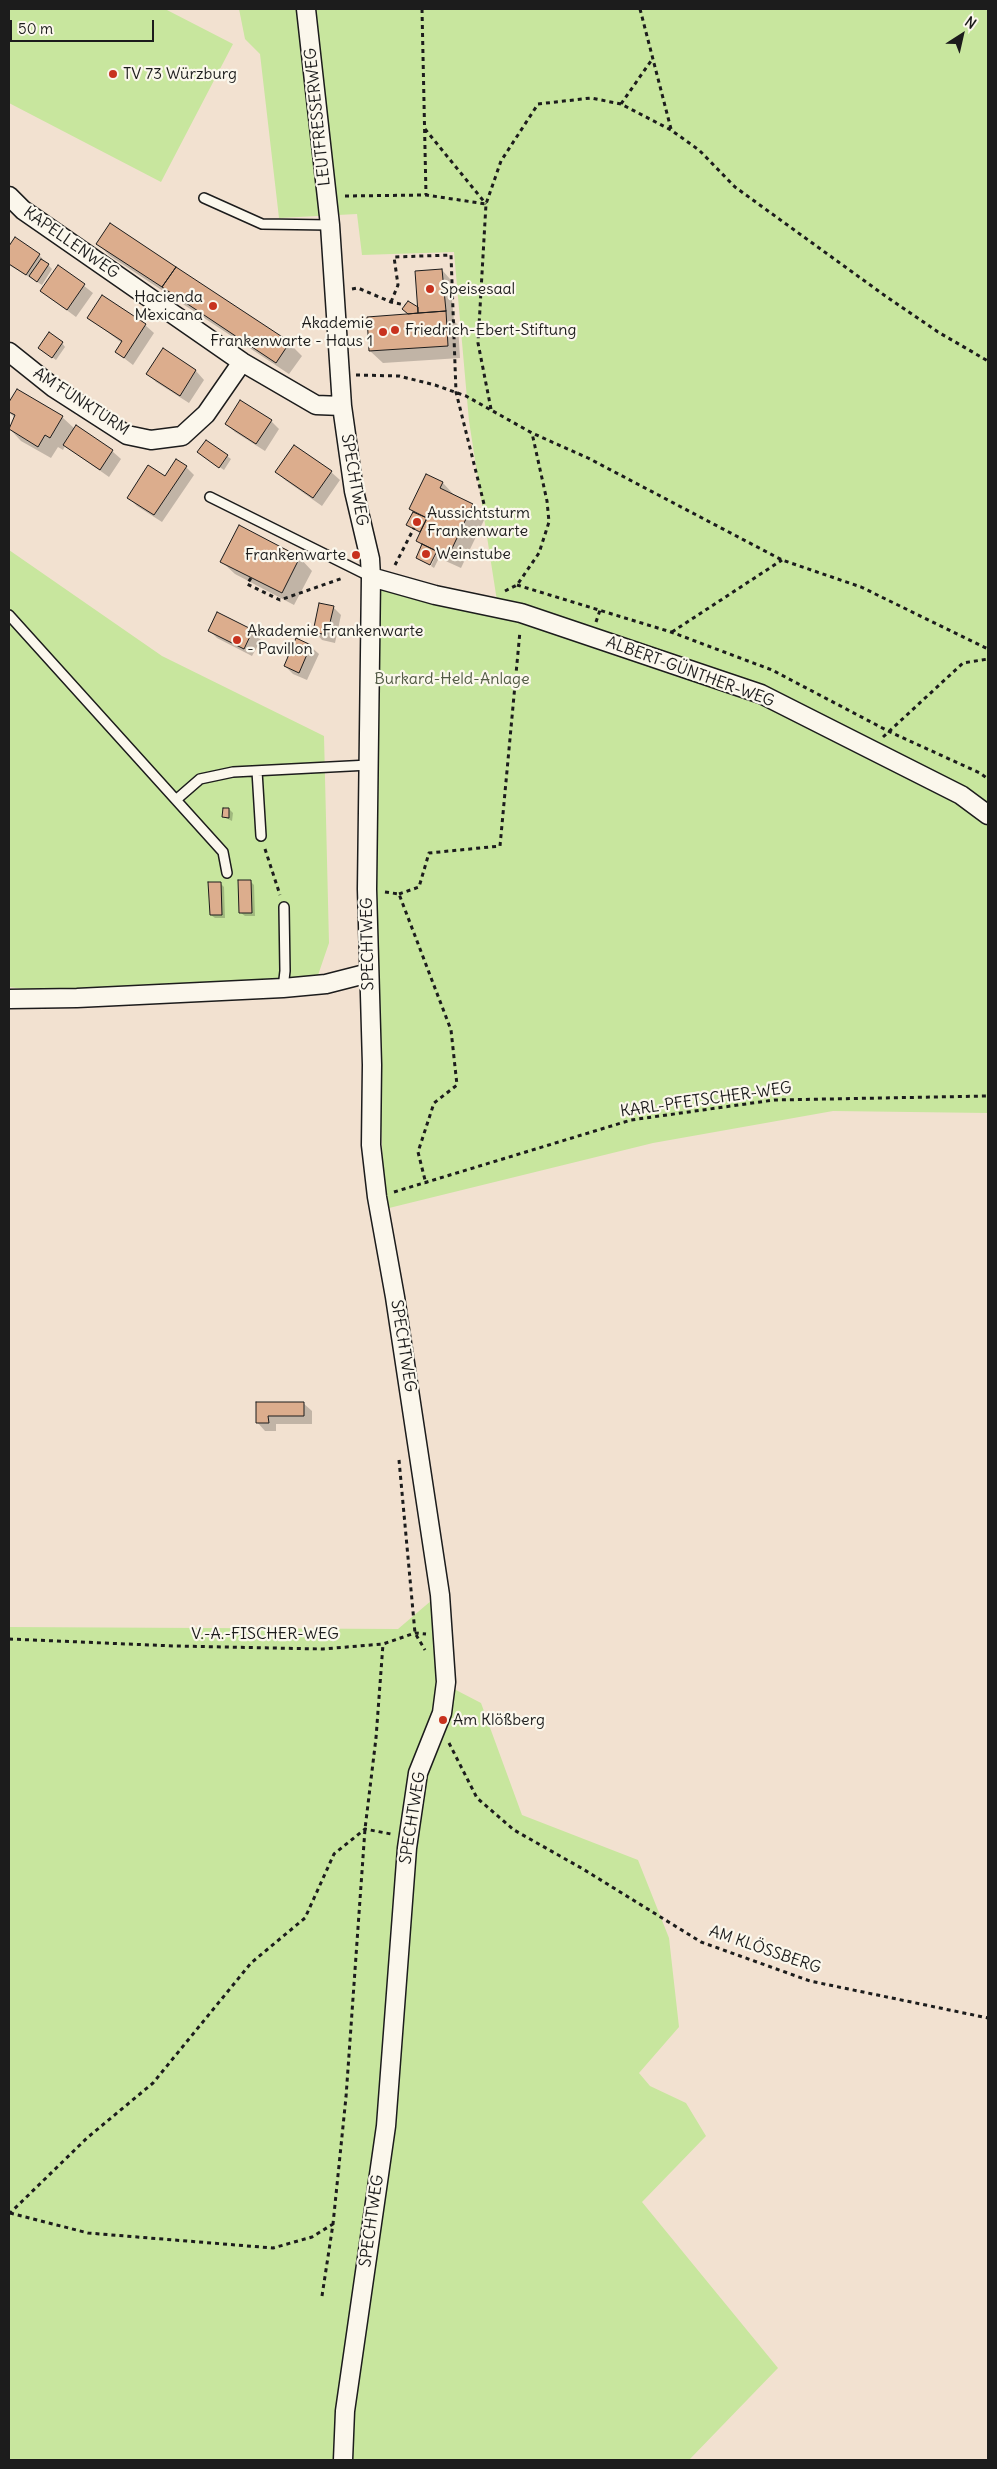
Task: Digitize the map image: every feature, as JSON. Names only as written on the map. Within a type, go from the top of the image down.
[{"type":"street","name":"LEUTFRESSERWEG","points":[[306,9],[330,225]]},
{"type":"street","name":"KAPELLENWEG","points":[[9,196],[22,210],[242,362],[316,405],[342,406]]},
{"type":"street","name":"SPECHTWEG","points":[[330,225],[342,406],[354,491],[370,559],[372,577],[367,889],[372,1065],[370,1145],[440,1595],[446,1682],[439,1722],[418,1773],[409,1838],[386,2126],[345,2411],[344,2460]]},
{"type":"street","name":"AM FUNKTURM","points":[[9,352],[54,388],[127,435],[151,440],[182,436],[206,414],[242,362]]},
{"type":"street","name":"ALBERT-GÜNTHER-WEG","points":[[372,577],[436,596],[521,613],[761,694],[962,794],[988,815]]},
{"type":"street","points":[[9,999],[77,998],[283,988],[326,984],[369,973]]},
{"type":"lane","points":[[204,198],[262,224],[330,225]]},
{"type":"lane","points":[[210,497],[372,577]]},
{"type":"lane","points":[[9,615],[223,852],[227,873]]},
{"type":"lane","points":[[177,799],[200,779],[233,772],[369,766]]},
{"type":"lane","points":[[257,771],[261,836]]},
{"type":"lane","points":[[283,988],[285,971],[284,907]]},
{"type":"path","points":[[422,9],[426,196]]},
{"type":"path","points":[[640,9],[671,130]]},
{"type":"path","points":[[621,104],[653,58]]},
{"type":"path","points":[[491,409],[478,344],[486,204],[501,161],[538,104],[591,98],[621,104],[671,130],[699,150],[735,187],[884,295],[938,332],[988,361]]},
{"type":"path","points":[[425,129],[486,204]]},
{"type":"path","points":[[327,196],[426,196],[486,204]]},
{"type":"path","points":[[391,302],[398,286],[394,257],[451,255],[456,392],[485,508]]},
{"type":"path","points":[[334,291],[358,288],[391,302],[405,305]]},
{"type":"path","points":[[341,373],[362,376],[399,376],[456,392],[491,409],[532,433],[588,458],[782,560],[861,587],[988,649]]},
{"type":"path","points":[[517,585],[539,553],[549,522],[547,501],[532,433]]},
{"type":"path","points":[[251,578],[247,584],[280,600],[372,577],[414,528]]},
{"type":"path","points":[[671,632],[782,560]]},
{"type":"path","points":[[367,889],[399,894],[419,887],[429,853],[500,846],[521,613]]},
{"type":"path","points":[[868,748],[890,732],[963,663],[988,659]]},
{"type":"path","points":[[261,836],[284,907]]},
{"type":"path","points":[[399,894],[451,1030],[457,1086],[434,1103],[418,1152],[426,1184]]},
{"type":"path","name":"KARL-PFETSCHER-WEG","points":[[377,1197],[426,1184],[632,1120],[774,1100],[988,1096]]},
{"type":"path","name":"V.-A.-FISCHER-WEG","points":[[9,1639],[166,1646],[313,1648],[383,1644],[415,1634],[404,1530]]},
{"type":"path","points":[[322,2296],[333,2224],[346,2097],[364,1830],[376,1738],[383,1644]]},
{"type":"path","name":"AM KLÖSSBERG","points":[[439,1722],[477,1798],[514,1830],[583,1869],[701,1942],[810,1981],[988,2018]]},
{"type":"path","points":[[9,2213],[87,2138],[153,2083],[251,1963],[305,1918],[334,1854],[364,1830],[409,1838]]},
{"type":"path","points":[[9,2213],[88,2233],[273,2248],[312,2237],[333,2224]]},
{"type":"green space","name":"TV 73 Würzburg","points":[[9,9],[165,9],[233,44],[161,182],[9,103]]},
{"type":"green space","name":"Burkard-Held-Anlage","points":[[239,9],[988,9],[988,1113],[833,1111],[653,1143],[385,1209],[374,976],[378,587],[497,601],[469,421],[454,252],[362,255],[357,214],[279,218],[260,54],[245,39]]},
{"type":"green space","points":[[9,550],[162,656],[324,736],[329,943],[316,981],[49,992],[9,987]]},
{"type":"green space","points":[[432,1600],[438,1677],[454,1689],[481,1703],[522,1815],[638,1860],[669,1938],[679,2027],[639,2073],[650,2086],[686,2103],[706,2136],[642,2202],[778,2368],[689,2460],[9,2460],[9,1627],[398,1629]]},
{"type":"building","points":[[110,223],[176,267],[162,287],[96,244]]},
{"type":"building","points":[[15,237],[40,254],[26,275],[9,264],[9,246]]},
{"type":"building","points":[[41,259],[49,264],[37,282],[29,276]]},
{"type":"building","points":[[58,265],[85,284],[67,310],[40,291]]},
{"type":"building","name":"Hacienda Mexicana","points":[[176,267],[290,342],[276,363],[162,287]]},
{"type":"building","name":"Speisesaal","points":[[442,269],[446,311],[418,313],[415,271]]},
{"type":"building","points":[[102,295],[146,324],[124,358],[115,352],[122,341],[87,318]]},
{"type":"building","points":[[408,301],[418,307],[418,313],[408,314],[402,309]]},
{"type":"building","points":[[446,311],[448,346],[369,351],[367,317]]},
{"type":"building","points":[[49,332],[63,342],[52,358],[38,348]]},
{"type":"building","points":[[163,348],[196,370],[180,396],[146,374]]},
{"type":"building","points":[[17,389],[63,416],[50,438],[45,435],[38,447],[9,429],[15,415],[9,412],[9,402]]},
{"type":"building","points":[[240,400],[272,420],[256,444],[225,424]]},
{"type":"building","points":[[76,425],[113,450],[100,470],[63,445]]},
{"type":"building","points":[[206,440],[228,455],[219,468],[197,452]]},
{"type":"building","points":[[294,445],[332,471],[313,498],[275,472]]},
{"type":"building","points":[[176,459],[187,466],[154,515],[127,498],[148,465],[165,476]]},
{"type":"building","points":[[426,474],[443,482],[440,488],[473,504],[448,557],[416,541],[427,518],[409,509]]},
{"type":"building","name":"Aussichtsturm Frankenwarte","points":[[413,512],[427,518],[420,532],[406,525]]},
{"type":"building","points":[[239,525],[300,557],[282,593],[220,562]]},
{"type":"building","name":"Weinstube","points":[[422,544],[437,551],[430,565],[416,558]]},
{"type":"building","points":[[319,603],[334,606],[327,635],[313,632]]},
{"type":"building","name":"Akademie Frankenwarte - Pavillon","points":[[217,612],[253,630],[244,649],[208,631]]},
{"type":"building","points":[[296,638],[311,645],[299,673],[284,666]]},
{"type":"building","points":[[223,808],[229,808],[229,818],[222,817]]},
{"type":"building","points":[[238,880],[251,880],[252,913],[239,913]]},
{"type":"building","points":[[208,882],[221,882],[222,915],[210,915]]},
{"type":"building","points":[[256,1402],[304,1402],[304,1416],[268,1416],[269,1423],[256,1423]]},
{"type":"place","name":"TV 73 Würzburg","points":[[113,74]]},
{"type":"place","name":"Speisesaal","points":[[430,289]]},
{"type":"place","name":"Hacienda Mexicana","points":[[213,306]]},
{"type":"place","name":"Friedrich-Ebert-Stiftung","points":[[395,330]]},
{"type":"place","name":"Akademie Frankenwarte - Haus 1","points":[[383,332]]},
{"type":"place","name":"Aussichtsturm Frankenwarte","points":[[417,522]]},
{"type":"place","name":"Weinstube","points":[[426,554]]},
{"type":"place","name":"Frankenwarte","points":[[356,555]]},
{"type":"place","name":"Akademie Frankenwarte - Pavillon","points":[[237,640]]},
{"type":"place","name":"Am Klößberg","points":[[443,1720]]}]
